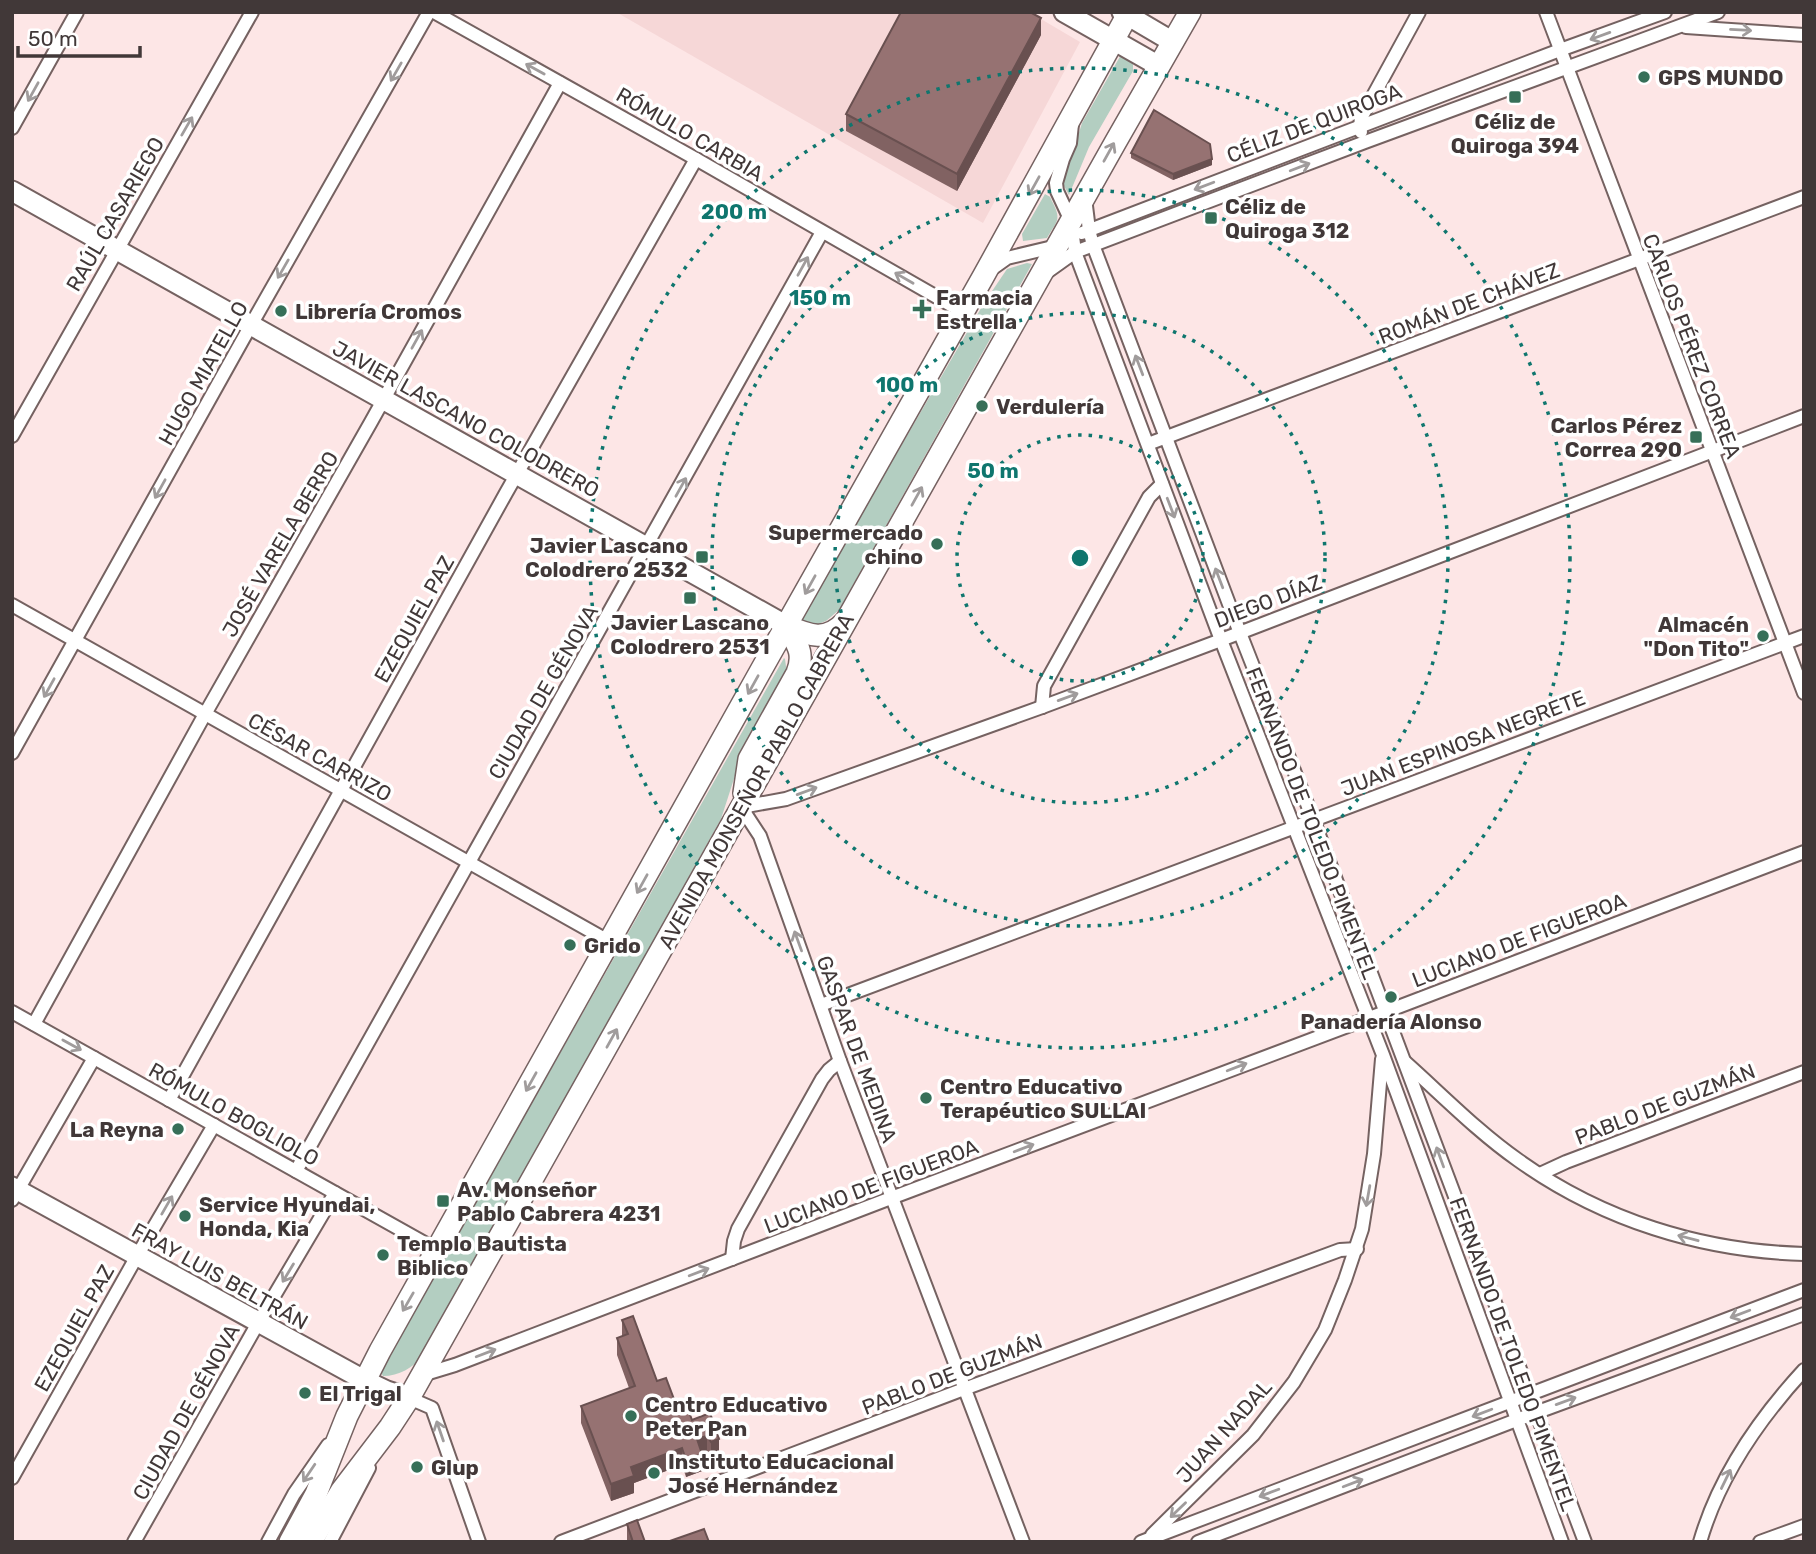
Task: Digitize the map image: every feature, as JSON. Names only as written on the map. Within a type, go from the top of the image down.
[{"type":"main road","points":[[1064,12],[1159,66]]},
{"type":"main road","name":"AVENIDA MONSEÑOR PABLO CABRERA","points":[[311,1542],[342,1490],[409,1398],[1040,276],[1073,237],[1084,196],[1189,12]]},
{"type":"main road","points":[[290,1542],[316,1494],[364,1380],[983,277],[1114,41],[1126,13],[1173,41]]},
{"type":"main road","name":"JAVIER LASCANO COLODRERO","points":[[12,191],[787,626]]},
{"type":"main road","points":[[787,626],[802,633],[821,636],[835,631],[847,619]]},
{"type":"main road","points":[[741,807],[749,759],[801,663],[799,648],[787,626]]},
{"type":"main road","name":"FRAY LUIS BELTRÁN","points":[[14,1192],[364,1380],[409,1398]]},
{"type":"street","points":[[12,128],[77,12]]},
{"type":"street","name":"RAÚL CASARIEGO","points":[[12,436],[252,12]]},
{"type":"street","name":"RÓMULO CARBIA","points":[[432,12],[963,312]]},
{"type":"street","name":"HUGO MIATELLO","points":[[12,753],[251,325],[432,12]]},
{"type":"street","points":[[1365,142],[1360,127],[1364,111],[1419,12]]},
{"type":"street","name":"CARLOS PÉREZ CORREA","points":[[1546,12],[1804,693]]},
{"type":"street","name":"CÉLIZ DE QUIROGA","points":[[1073,237],[1093,245],[1718,12]]},
{"type":"street","name":"CÉLIZ DE QUIROGA","points":[[983,277],[1007,258],[1073,237],[1659,14]]},
{"type":"street","points":[[1679,27],[1804,35]]},
{"type":"street","name":"JOSÉ VARELA BERRO","points":[[34,1024],[560,83]]},
{"type":"street","name":"FERNANDO DE TOLEDO PIMENTEL","points":[[1072,117],[1070,143],[1056,183],[1057,191],[1161,484],[1383,1055],[1562,1542]]},
{"type":"street","name":"EZEQUIEL PAZ","points":[[169,1100],[517,474],[696,159]]},
{"type":"street","name":"ROMÁN DE CHÁVEZ","points":[[1148,444],[1804,197]]},
{"type":"street","name":"CIUDAD DE GÉNOVA","points":[[296,1171],[822,232]]},
{"type":"street","name":"FERNANDO DE TOLEDO PIMENTEL","points":[[1073,237],[1093,245],[1313,819],[1585,1542]]},
{"type":"street","name":"DIEGO DÍAZ","points":[[741,807],[786,799],[1042,707],[1804,416]]},
{"type":"street","points":[[1042,707],[1044,686],[1149,497],[1161,484]]},
{"type":"street","name":"CÉSAR CARRIZO","points":[[12,606],[610,942]]},
{"type":"street","name":"JUAN ESPINOSA NEGRETE","points":[[821,1005],[1804,636]]},
{"type":"street","name":"GASPAR DE MEDINA","points":[[741,807],[760,836],[891,1198],[1023,1542]]},
{"type":"street","name":"LUCIANO DE FIGUEROA","points":[[422,1375],[456,1365],[1804,852]]},
{"type":"street","name":"RÓMULO BOGLIOLO","points":[[12,1012],[437,1250]]},
{"type":"street","name":"JUAN NADAL","points":[[1144,1541],[1253,1435],[1294,1382],[1325,1330],[1357,1249],[1362,1229],[1371,1177],[1383,1055]]},
{"type":"street","points":[[14,1192],[94,1058]]},
{"type":"street","points":[[733,1259],[738,1229],[822,1079],[840,1061]]},
{"type":"street","points":[[1404,1061],[1518,1160],[1598,1206],[1644,1226],[1700,1242],[1757,1251],[1804,1254]]},
{"type":"street","name":"PABLO DE GUZMÁN","points":[[1540,1174],[1804,1072]]},
{"type":"street","name":"EZEQUIEL PAZ","points":[[12,1478],[136,1256],[214,1125]]},
{"type":"street","name":"CIUDAD DE GÉNOVA","points":[[135,1542],[258,1323],[335,1193]]},
{"type":"street","name":"PABLO DE GUZMÁN","points":[[561,1542],[1340,1250],[1357,1249]]},
{"type":"street","points":[[1144,1541],[1804,1290]]},
{"type":"street","points":[[1198,1542],[1804,1314]]},
{"type":"street","points":[[1700,1542],[1733,1464],[1777,1400],[1804,1370]]},
{"type":"street","points":[[409,1398],[432,1408],[480,1542]]},
{"type":"street","points":[[268,1542],[294,1494],[347,1416]]},
{"type":"street","points":[[330,1542],[390,1427]]},
{"type":"street","points":[[1760,1542],[1804,1526]]},
{"type":"shaded area","points":[[616,12],[1029,12],[1080,42],[983,223]]},
{"type":"green space","points":[[1122,53],[1133,61],[1133,71],[1089,147],[1069,195],[1064,186],[1065,164],[1082,123]]},
{"type":"green space","points":[[1045,194],[1050,197],[1056,209],[1055,225],[1047,238],[1023,241],[1022,234]]},
{"type":"green space","points":[[1032,264],[839,610],[826,621],[813,626],[800,620],[984,303],[1007,269]]},
{"type":"green space","points":[[784,658],[787,674],[741,757],[721,819],[422,1356],[405,1371],[383,1376],[380,1371]]},
{"type":"building","points":[[901,12],[1030,12],[1041,18],[957,174],[846,114]]},
{"type":"building","points":[[1154,110],[1210,144],[1212,159],[1173,174],[1131,153]]},
{"type":"building","points":[[633,1316],[657,1381],[666,1378],[677,1407],[686,1404],[692,1420],[710,1413],[719,1439],[711,1442],[707,1436],[697,1439],[702,1454],[686,1460],[682,1448],[631,1467],[634,1476],[611,1484],[581,1406],[635,1386],[617,1338],[628,1334],[622,1320]]},
{"type":"building","points":[[637,1520],[645,1542],[633,1542],[627,1524]]},
{"type":"building","points":[[704,1529],[709,1542],[667,1542]]},
{"type":"place","name":"GPS MUNDO","points":[[1644,77]]},
{"type":"place","name":"Céliz de Quiroga 394","points":[[1515,97]]},
{"type":"place","name":"Céliz de Quiroga 312","points":[[1211,218]]},
{"type":"place","name":"Farmacia Estrella","points":[[922,309]]},
{"type":"place","name":"Librería Cromos","points":[[281,311]]},
{"type":"place","name":"Verdulería","points":[[982,406]]},
{"type":"place","name":"Carlos Pérez Correa 290","points":[[1696,437]]},
{"type":"place","name":"Supermercado chino","points":[[937,544]]},
{"type":"place","name":"Javier Lascano Colodrero 2532","points":[[702,557]]},
{"type":"place","name":"Javier Lascano Colodrero 2531","points":[[690,598]]},
{"type":"place","name":"Almacén \"Don Tito\"","points":[[1763,636]]},
{"type":"place","name":"Grido","points":[[570,945]]},
{"type":"place","name":"Panadería Alonso","points":[[1391,997]]},
{"type":"place","name":"Centro Educativo Terapéutico SULLAI","points":[[926,1098]]},
{"type":"place","name":"La Reyna","points":[[178,1129]]},
{"type":"place","name":"Av. Monseñor Pablo Cabrera 4231","points":[[443,1201]]},
{"type":"place","name":"Service Hyundai, Honda, Kia","points":[[185,1216]]},
{"type":"place","name":"Templo Bautista Biblico","points":[[383,1255]]},
{"type":"place","name":"El Trigal","points":[[305,1393]]},
{"type":"place","name":"Centro Educativo Peter Pan","points":[[631,1416]]},
{"type":"place","name":"Glup","points":[[417,1467]]},
{"type":"place","name":"Instituto Educacional José Hernández","points":[[654,1473]]}]
